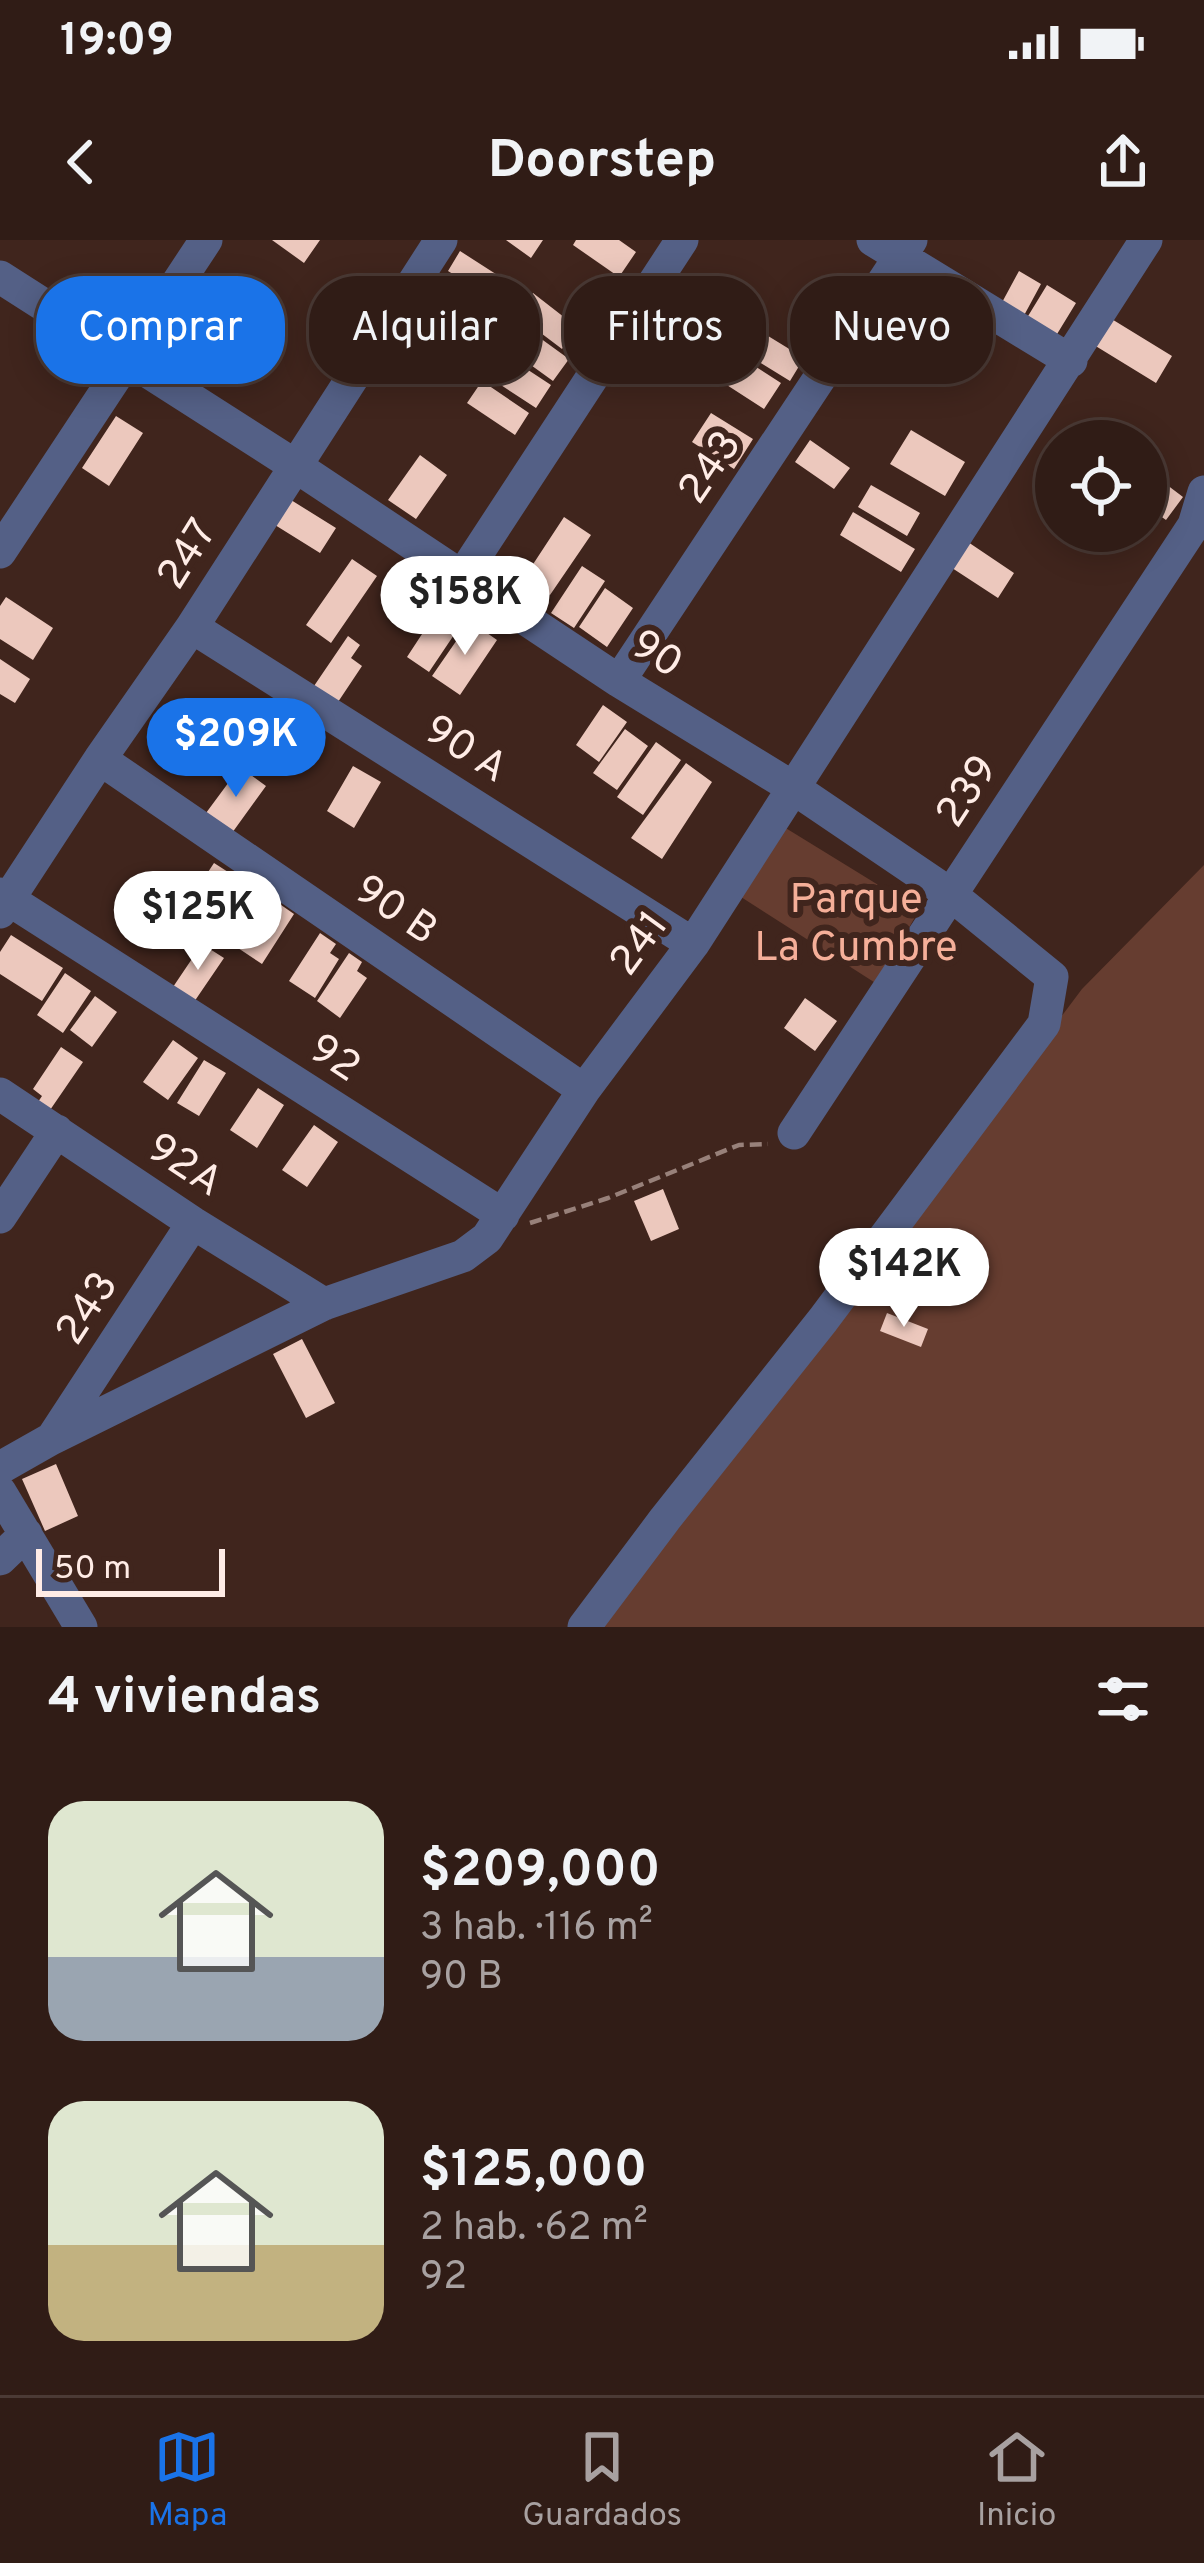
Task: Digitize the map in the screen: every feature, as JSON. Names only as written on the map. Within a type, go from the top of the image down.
[{"type":"street","points":[[183,276],[206,240]]},
{"type":"street","name":"247","points":[[3,902],[192,626],[441,240]]},
{"type":"street","points":[[461,578],[682,240]]},
{"type":"street","name":"241","points":[[0,1468],[325,1304],[463,1256],[495,1227],[584,1090],[693,944],[1146,240]]},
{"type":"street","points":[[895,246],[1071,361]]},
{"type":"street","name":"243","points":[[619,681],[895,246]]},
{"type":"street","name":"90","points":[[0,277],[36,300]]},
{"type":"street","points":[[0,552],[112,384]]},
{"type":"street","name":"90","points":[[169,384],[619,681],[792,787],[950,894],[1052,977],[1044,1024],[823,1320],[584,1627]]},
{"type":"street","name":"239","points":[[794,1133],[1194,525],[1204,492]]},
{"type":"street","name":"90 A","points":[[192,626],[693,944]]},
{"type":"street","name":"90 B","points":[[100,759],[584,1090]]},
{"type":"street","name":"92","points":[[3,902],[495,1227]]},
{"type":"street","name":"92A","points":[[0,1094],[193,1223],[325,1304]]},
{"type":"street","points":[[0,1217],[57,1132]]},
{"type":"street","name":"243","points":[[51,1439],[193,1223]]},
{"type":"street","points":[[0,1492],[81,1627]]},
{"type":"street","points":[[0,1559],[26,1534]]},
{"type":"path","points":[[495,1227],[608,1198],[739,1144],[781,1143],[794,1133]]},
{"type":"green space","name":"Parque La Cumbre","points":[[784,827],[919,910],[877,984],[741,897]]},
{"type":"green space","points":[[1204,865],[1204,1627],[603,1627],[1082,989]]},
{"type":"building","points":[[272,240],[320,240],[304,263]]},
{"type":"building","points":[[506,240],[543,240],[531,258]]},
{"type":"building","points":[[576,240],[619,240],[636,252],[618,276],[573,245]]},
{"type":"building","points":[[460,251],[499,276],[456,276],[448,271]]},
{"type":"building","points":[[1019,271],[1041,284],[1021,321],[999,308]]},
{"type":"building","points":[[1047,285],[1076,303],[1054,339],[1025,321]]},
{"type":"building","points":[[540,298],[564,317],[562,349],[540,332]]},
{"type":"building","points":[[1110,318],[1172,356],[1156,383],[1094,345]]},
{"type":"building","points":[[766,335],[790,349],[790,381],[766,366]]},
{"type":"building","points":[[540,338],[564,355],[564,366],[553,381],[540,372]]},
{"type":"building","points":[[766,373],[781,383],[764,409],[725,384],[766,384]]},
{"type":"building","points":[[540,378],[551,385],[536,408],[499,384],[540,384]]},
{"type":"building","points":[[480,384],[486,384],[529,413],[515,435],[467,403]]},
{"type":"building","points":[[711,413],[753,439],[734,469],[692,442]]},
{"type":"building","points":[[116,416],[143,433],[109,486],[82,468]]},
{"type":"building","points":[[911,430],[965,462],[945,496],[890,464]]},
{"type":"building","points":[[810,440],[850,468],[834,489],[795,462]]},
{"type":"building","points":[[420,455],[447,475],[416,519],[388,500]]},
{"type":"building","points":[[871,485],[920,513],[907,536],[858,507]]},
{"type":"building","points":[[1167,485],[1183,497],[1167,519]]},
{"type":"building","points":[[291,500],[336,528],[320,553],[275,525]]},
{"type":"building","points":[[853,512],[915,549],[901,572],[840,535]]},
{"type":"building","points":[[564,517],[591,535],[550,595],[524,578]]},
{"type":"building","points":[[965,540],[1014,573],[998,598],[949,566]]},
{"type":"building","points":[[352,559],[377,576],[331,643],[306,625]]},
{"type":"building","points":[[582,566],[605,581],[574,628],[551,613]]},
{"type":"building","points":[[605,588],[633,608],[607,647],[579,627]]},
{"type":"building","points":[[6,597],[53,628],[33,660],[0,639],[0,606]]},
{"type":"building","points":[[441,605],[464,620],[429,672],[407,657]]},
{"type":"building","points":[[470,621],[497,640],[460,695],[432,676]]},
{"type":"building","points":[[348,636],[360,645],[351,658],[362,666],[338,702],[314,686]]},
{"type":"building","points":[[0,659],[30,679],[15,703],[0,694]]},
{"type":"building","points":[[603,705],[627,722],[599,762],[576,745]]},
{"type":"building","points":[[625,729],[648,746],[617,790],[593,773]]},
{"type":"building","points":[[656,742],[681,760],[643,815],[617,797]]},
{"type":"building","points":[[686,763],[712,782],[662,859],[631,838]]},
{"type":"building","points":[[353,766],[381,782],[354,828],[327,811]]},
{"type":"building","points":[[240,767],[266,786],[232,833],[206,813]]},
{"type":"building","points":[[214,863],[239,879],[206,929],[181,913]]},
{"type":"building","points":[[271,898],[294,914],[262,964],[238,948]]},
{"type":"building","points":[[320,933],[336,944],[330,953],[339,959],[315,998],[289,981]]},
{"type":"building","points":[[11,935],[63,968],[42,1001],[0,974],[0,952]]},
{"type":"building","points":[[202,944],[224,958],[194,1002],[173,987]]},
{"type":"building","points":[[349,953],[362,962],[357,971],[367,978],[340,1018],[317,1001]]},
{"type":"building","points":[[65,973],[91,991],[63,1033],[37,1015]]},
{"type":"building","points":[[95,996],[117,1012],[92,1047],[70,1030]]},
{"type":"building","points":[[805,998],[837,1021],[815,1051],[784,1028]]},
{"type":"building","points":[[173,1040],[198,1058],[168,1100],[143,1082]]},
{"type":"building","points":[[61,1047],[83,1062],[48,1113],[36,1105],[42,1096],[33,1089]]},
{"type":"building","points":[[204,1060],[226,1073],[199,1116],[177,1103]]},
{"type":"building","points":[[258,1088],[284,1105],[257,1148],[230,1130]]},
{"type":"building","points":[[314,1125],[338,1142],[307,1187],[282,1170]]},
{"type":"building","points":[[663,1189],[679,1229],[651,1241],[634,1201]]},
{"type":"building","points":[[887,1313],[928,1329],[921,1347],[880,1331]]},
{"type":"building","points":[[302,1339],[335,1403],[306,1418],[273,1354]]},
{"type":"building","points":[[56,1464],[78,1516],[45,1531],[22,1479]]}]
